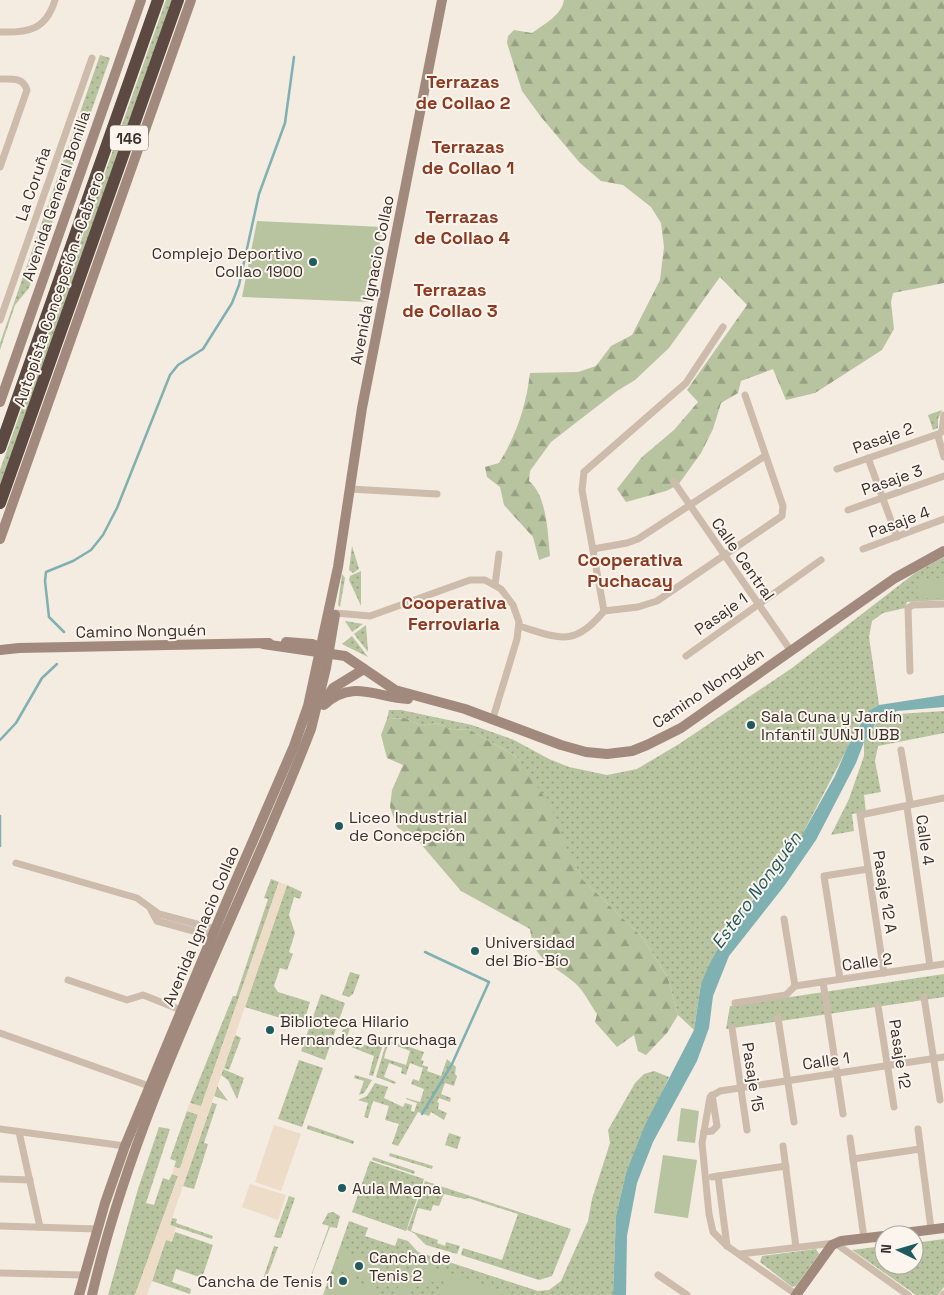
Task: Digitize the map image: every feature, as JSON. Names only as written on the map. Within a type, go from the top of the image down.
[{"type":"highway","name":"Autopista Concepción - Cabrero","points":[[0,448],[158,0]]},
{"type":"highway","name":"Autopista Concepción - Cabrero","points":[[0,503],[178,0]]},
{"type":"main road","name":"Avenida General Bonilla","points":[[0,402],[141,0]]},
{"type":"main road","points":[[0,539],[190,0]]},
{"type":"main road","name":"Avenida Ignacio Collao","points":[[92,1295],[122,1185],[151,1106],[311,729],[377,327],[442,0]]},
{"type":"main road","name":"Camino Nonguén","points":[[0,650],[18,648],[312,644],[324,651],[345,656],[389,687],[424,699],[465,708],[573,749],[607,754],[632,751],[681,728],[895,578],[944,551]]},
{"type":"main road","name":"Avenida Ignacio Collao","points":[[79,1295],[97,1229],[149,1086],[300,732],[335,613],[338,567]]},
{"type":"main road","name":"Camino Nonguén","points":[[0,642],[18,648]]},
{"type":"main road","points":[[311,729],[333,688],[364,669]]},
{"type":"main road","points":[[324,705],[335,694],[349,690],[393,698],[424,699]]},
{"type":"main road","points":[[924,1230],[944,1228]]},
{"type":"main road","points":[[796,1295],[823,1255],[835,1243],[874,1237]]},
{"type":"street","points":[[0,32],[25,32],[36,28],[43,21],[55,0]]},
{"type":"street","name":"La Coruña","points":[[0,320],[92,58]]},
{"type":"street","points":[[0,79],[20,80],[25,84],[27,90],[0,166]]},
{"type":"street","points":[[604,611],[581,486],[584,472],[686,383],[723,327]]},
{"type":"street","points":[[519,626],[566,638],[585,630],[604,611],[638,607],[657,601],[779,519],[784,513],[783,506],[745,395]]},
{"type":"street","points":[[944,415],[941,432],[944,457]]},
{"type":"street","name":"Pasaje 2","points":[[837,469],[941,432]]},
{"type":"street","points":[[593,549],[627,543],[638,538],[765,456]]},
{"type":"street","points":[[868,458],[897,537]]},
{"type":"street","name":"Pasaje 3","points":[[848,510],[944,476]]},
{"type":"street","name":"Calle Central","points":[[674,482],[791,651]]},
{"type":"street","points":[[350,489],[437,494]]},
{"type":"street","name":"Pasaje 4","points":[[863,550],[944,519]]},
{"type":"street","points":[[495,585],[499,554]]},
{"type":"street","name":"Pasaje 1","points":[[686,656],[821,560]]},
{"type":"street","points":[[335,613],[370,616],[465,581],[479,580],[495,585],[506,594],[513,605],[519,626],[492,718]]},
{"type":"street","points":[[910,671],[909,607],[944,604]]},
{"type":"street","name":"Calle 4","points":[[902,750],[930,966]]},
{"type":"street","points":[[908,805],[944,798]]},
{"type":"street","name":"Pasaje 12 A","points":[[884,973],[860,815],[908,805]]},
{"type":"street","points":[[16,863],[137,898],[159,914],[214,932]]},
{"type":"street","points":[[840,980],[824,876],[868,869]]},
{"type":"street","points":[[784,918],[795,986]]},
{"type":"street","name":"Calle 2","points":[[735,1003],[786,995],[795,986],[944,964]]},
{"type":"street","points":[[68,980],[127,1000],[143,995],[181,1010]]},
{"type":"street","points":[[824,982],[843,1114]]},
{"type":"street","points":[[924,996],[940,1100]]},
{"type":"street","name":"Pasaje 12","points":[[878,1006],[894,1106]]},
{"type":"street","points":[[778,1018],[794,1122]]},
{"type":"street","name":"Pasaje 15","points":[[732,1028],[748,1130]]},
{"type":"street","points":[[0,1033],[149,1086]]},
{"type":"street","name":"Calle 1","points":[[712,1094],[717,1091],[741,1087],[944,1057]]},
{"type":"street","points":[[712,1094],[704,1132],[703,1154],[711,1228],[716,1237],[796,1295]]},
{"type":"street","points":[[704,1132],[712,1131],[717,1126],[712,1094]]},
{"type":"street","points":[[0,1129],[126,1146]]},
{"type":"street","points":[[918,1129],[931,1229]]},
{"type":"street","points":[[19,1132],[40,1227]]},
{"type":"street","points":[[850,1138],[864,1238]]},
{"type":"street","points":[[783,1146],[796,1247]]},
{"type":"street","points":[[853,1159],[920,1149]]},
{"type":"street","points":[[728,1246],[715,1176],[786,1166]]},
{"type":"street","points":[[0,1180],[30,1180]]},
{"type":"street","points":[[0,1226],[97,1229]]},
{"type":"street","points":[[740,1254],[835,1243],[908,1295]]},
{"type":"street","points":[[815,1245],[823,1255]]},
{"type":"street","points":[[0,1273],[84,1276]]},
{"type":"street","points":[[658,1275],[687,1295]]},
{"type":"green space","points":[[166,0],[172,0],[0,487],[0,470]]},
{"type":"green space","points":[[564,0],[944,0],[944,283],[893,293],[891,302],[894,329],[882,350],[815,393],[786,400],[773,369],[741,381],[738,393],[721,403],[713,429],[701,453],[678,485],[666,491],[626,502],[617,489],[642,457],[674,430],[698,402],[687,390],[747,305],[720,277],[669,348],[635,380],[617,391],[551,442],[530,471],[529,481],[540,496],[546,516],[550,556],[539,560],[533,537],[504,505],[500,487],[487,477],[485,467],[499,463],[511,441],[523,408],[530,373],[578,372],[596,366],[611,346],[632,335],[660,280],[664,247],[661,223],[651,207],[623,185],[601,181],[580,163],[541,117],[522,91],[507,43],[508,36],[514,30],[532,33],[556,15]]},
{"type":"green space","points":[[100,55],[110,58],[29,288],[15,305],[0,350],[0,343]]},
{"type":"green space","name":"Complejo Deportivo Collao 1900","points":[[257,221],[383,227],[370,302],[242,297]]},
{"type":"green space","points":[[942,410],[938,419],[938,428],[933,430],[928,415]]},
{"type":"green space","points":[[352,546],[359,569],[353,573],[349,570]]},
{"type":"green space","points":[[944,557],[944,600],[907,602],[905,608],[883,613],[872,621],[869,637],[879,705],[868,711],[860,724],[802,835],[728,931],[701,984],[694,1030],[678,1015],[668,978],[643,938],[583,880],[517,757],[470,730],[451,729],[436,723],[422,726],[405,718],[387,719],[389,710],[401,710],[472,725],[514,740],[549,759],[569,767],[607,775],[637,769],[679,744],[792,668],[915,573]]},
{"type":"green space","points":[[361,571],[361,606],[349,580],[350,576]]},
{"type":"green space","points":[[342,574],[345,578],[340,607],[338,605]]},
{"type":"green space","points":[[944,578],[944,598],[918,598],[917,579]]},
{"type":"green space","points":[[345,621],[363,624],[352,632]]},
{"type":"green space","points":[[366,625],[368,652],[354,634]]},
{"type":"green space","points":[[352,636],[368,657],[342,644]]},
{"type":"green space","points":[[944,711],[944,733],[878,746],[875,761],[881,792],[864,795],[866,812],[852,814],[854,831],[831,835],[849,799],[864,756],[864,742],[876,724],[898,714]]},
{"type":"green space","points":[[405,718],[422,726],[436,723],[451,729],[470,730],[517,757],[551,807],[566,847],[583,880],[643,938],[668,978],[678,1015],[667,1033],[646,1055],[638,1051],[634,1035],[617,1047],[595,1022],[597,1014],[578,986],[545,961],[535,949],[530,929],[461,891],[420,843],[397,827],[390,807],[392,790],[403,765],[387,758],[381,735],[387,719]]},
{"type":"green space","points":[[271,879],[279,882],[201,1107],[190,1103],[233,996],[236,996],[268,899],[264,898]]},
{"type":"green space","points":[[287,885],[302,892],[300,899],[294,897],[289,915],[295,933],[289,952],[293,954],[287,970],[280,968],[274,986],[278,992],[310,1002],[303,1025],[245,1007]]},
{"type":"green space","points":[[350,972],[360,975],[353,994],[349,997],[342,995]]},
{"type":"green space","points":[[944,974],[944,997],[726,1029],[730,1006]]},
{"type":"green space","points":[[321,994],[345,1003],[325,1060],[301,1051]]},
{"type":"green space","points":[[344,1027],[350,1028],[346,1040],[352,1042],[351,1045],[361,1048],[363,1044],[370,1047],[374,1035],[385,1038],[373,1076],[369,1075],[374,1056],[338,1042]]},
{"type":"green space","points":[[235,1035],[241,1038],[229,1070],[224,1068]]},
{"type":"green space","points":[[387,1040],[393,1042],[392,1045],[388,1044],[384,1058],[406,1065],[410,1051],[397,1046],[398,1043],[424,1052],[421,1060],[424,1061],[422,1065],[428,1067],[427,1071],[441,1076],[447,1059],[456,1067],[455,1074],[457,1076],[454,1086],[445,1083],[441,1094],[451,1098],[450,1102],[439,1098],[437,1102],[439,1103],[438,1109],[447,1113],[444,1120],[431,1112],[429,1116],[418,1112],[398,1146],[392,1144],[399,1124],[385,1120],[389,1106],[373,1101],[368,1118],[364,1117],[368,1103],[358,1100],[367,1096],[375,1083],[388,1087],[384,1098],[403,1107],[405,1103],[412,1105],[411,1111],[414,1112],[417,1103],[406,1098],[420,1102],[424,1089],[411,1084],[413,1079],[419,1081],[423,1068],[410,1063],[406,1075],[401,1073],[402,1068],[389,1063],[384,1077],[396,1082],[395,1084],[376,1077]]},
{"type":"green space","points":[[299,1060],[323,1068],[302,1127],[278,1119]]},
{"type":"green space","points":[[223,1069],[244,1078],[237,1099],[228,1080],[221,1075]]},
{"type":"green space","points":[[654,1071],[669,1077],[626,1173],[616,1216],[613,1295],[323,1295],[349,1221],[368,1228],[365,1236],[395,1246],[398,1238],[408,1241],[418,1252],[538,1291],[549,1290],[561,1281],[588,1221],[592,1199],[610,1143],[608,1130],[635,1083],[644,1074]]},
{"type":"green space","points":[[355,1075],[372,1080],[364,1093],[359,1095],[364,1081],[354,1078]]},
{"type":"green space","points":[[217,1086],[228,1101],[214,1096]]},
{"type":"green space","points":[[212,1103],[217,1104],[204,1143],[208,1144],[194,1189],[183,1186]]},
{"type":"green space","points":[[681,1108],[699,1111],[695,1143],[677,1141]]},
{"type":"green space","points":[[187,1111],[198,1114],[180,1169],[174,1167],[176,1161],[170,1159]]},
{"type":"green space","points":[[308,1125],[354,1141],[353,1144],[307,1129]]},
{"type":"green space","points":[[159,1127],[170,1129],[146,1203],[154,1205],[163,1178],[169,1180],[172,1174],[178,1176],[135,1295],[108,1295],[138,1189]]},
{"type":"green space","points":[[449,1133],[461,1137],[457,1149],[445,1145]]},
{"type":"green space","points":[[390,1153],[433,1166],[432,1169],[389,1156]]},
{"type":"green space","points":[[663,1155],[697,1160],[688,1218],[654,1213]]},
{"type":"green space","points":[[373,1157],[415,1171],[414,1174],[372,1160]]},
{"type":"green space","points":[[370,1161],[424,1179],[406,1231],[352,1212]]},
{"type":"green space","points":[[425,1181],[571,1229],[552,1276],[539,1280],[461,1255],[463,1248],[502,1260],[518,1214],[468,1198],[444,1194],[439,1206],[433,1205],[431,1211],[418,1208],[411,1231],[438,1240],[437,1243],[445,1246],[446,1242],[460,1246],[457,1254],[426,1245],[414,1233],[407,1230]]},
{"type":"green space","points":[[289,1196],[295,1198],[281,1238],[274,1237]]},
{"type":"green space","points":[[333,1212],[340,1216],[337,1228],[330,1227],[304,1295],[329,1226],[322,1224],[328,1213]]},
{"type":"green space","points":[[172,1218],[177,1219],[176,1223],[213,1236],[212,1239],[170,1225]]},
{"type":"green space","points":[[175,1232],[213,1245],[202,1278],[176,1269],[172,1282],[191,1289],[190,1294],[152,1281],[166,1239],[172,1241]]},
{"type":"green space","points":[[944,1239],[944,1287],[938,1295],[916,1295],[888,1275],[924,1275],[924,1242]]},
{"type":"green space","points":[[274,1246],[278,1247],[265,1282],[262,1282]]},
{"type":"green space","points":[[874,1247],[874,1265],[852,1250]]},
{"type":"green space","points":[[816,1249],[819,1254],[796,1286],[792,1287],[760,1262],[762,1256]]},
{"type":"green space","name":"Cancha de Tenis 2","points":[[341,1251],[383,1263],[377,1282],[336,1270]]},
{"type":"green space","points":[[419,1263],[514,1295],[439,1295],[444,1281],[421,1283],[404,1295],[392,1295],[401,1284],[422,1273],[416,1270]]},
{"type":"green space","name":"Cancha de Tenis 1","points":[[334,1275],[375,1287],[373,1295],[337,1295],[329,1293]]},
{"type":"shaded area","points":[[279,882],[287,885],[174,1212],[170,1225],[176,1227],[172,1242],[166,1240],[147,1295],[135,1295],[178,1176],[172,1174],[174,1167],[180,1168],[198,1115],[187,1111],[188,1107],[190,1103],[201,1106]]},
{"type":"shaded area","points":[[274,1125],[301,1134],[281,1191],[255,1182]]},
{"type":"shaded area","points":[[250,1184],[286,1195],[278,1220],[242,1207]]},
{"type":"water","points":[[944,695],[944,707],[897,711],[876,723],[864,742],[856,763],[816,840],[785,885],[729,956],[713,996],[709,1028],[697,1061],[653,1142],[637,1183],[627,1236],[626,1295],[613,1295],[616,1216],[626,1173],[645,1125],[694,1030],[701,984],[709,965],[728,931],[802,835],[868,711],[879,705]]},
{"type":"waterway","points":[[64,632],[49,617],[45,581],[46,572],[73,561],[91,550],[103,535],[117,508],[170,375],[178,365],[203,349],[232,303],[239,285],[259,194],[285,123],[294,57]]},
{"type":"waterway","points":[[0,740],[16,723],[42,678],[57,664]]},
{"type":"waterway","points":[[0,816],[0,846]]},
{"type":"waterway","points":[[422,1114],[452,1064],[489,982],[425,952]]},
{"type":"place","name":"Complejo Deportivo Collao 1900","points":[[313,262]]},
{"type":"place","name":"Sala Cuna y Jardín Infantil JUNJI UBB","points":[[751,725]]},
{"type":"place","name":"Liceo Industrial de Concepción","points":[[339,826]]},
{"type":"place","name":"Universidad del Bío-Bío","points":[[475,951]]},
{"type":"place","name":"Biblioteca Hilario Hernandez Gurruchaga","points":[[270,1030]]},
{"type":"place","name":"Aula Magna","points":[[342,1188]]},
{"type":"place","name":"Cancha de Tenis 2","points":[[359,1266]]},
{"type":"place","name":"Cancha de Tenis 1","points":[[343,1281]]},
{"type":"district","name":"Terrazas de Collao 2","points":[[463,91]]},
{"type":"district","name":"Terrazas de Collao 1","points":[[468,156]]},
{"type":"district","name":"Terrazas de Collao 4","points":[[462,226]]},
{"type":"district","name":"Terrazas de Collao 3","points":[[450,299]]},
{"type":"district","name":"Cooperativa Puchacay","points":[[630,569]]},
{"type":"district","name":"Cooperativa Ferroviaria","points":[[454,612]]},
{"type":"water label","name":"Estero Nonguén","points":[[756,890]]}]
